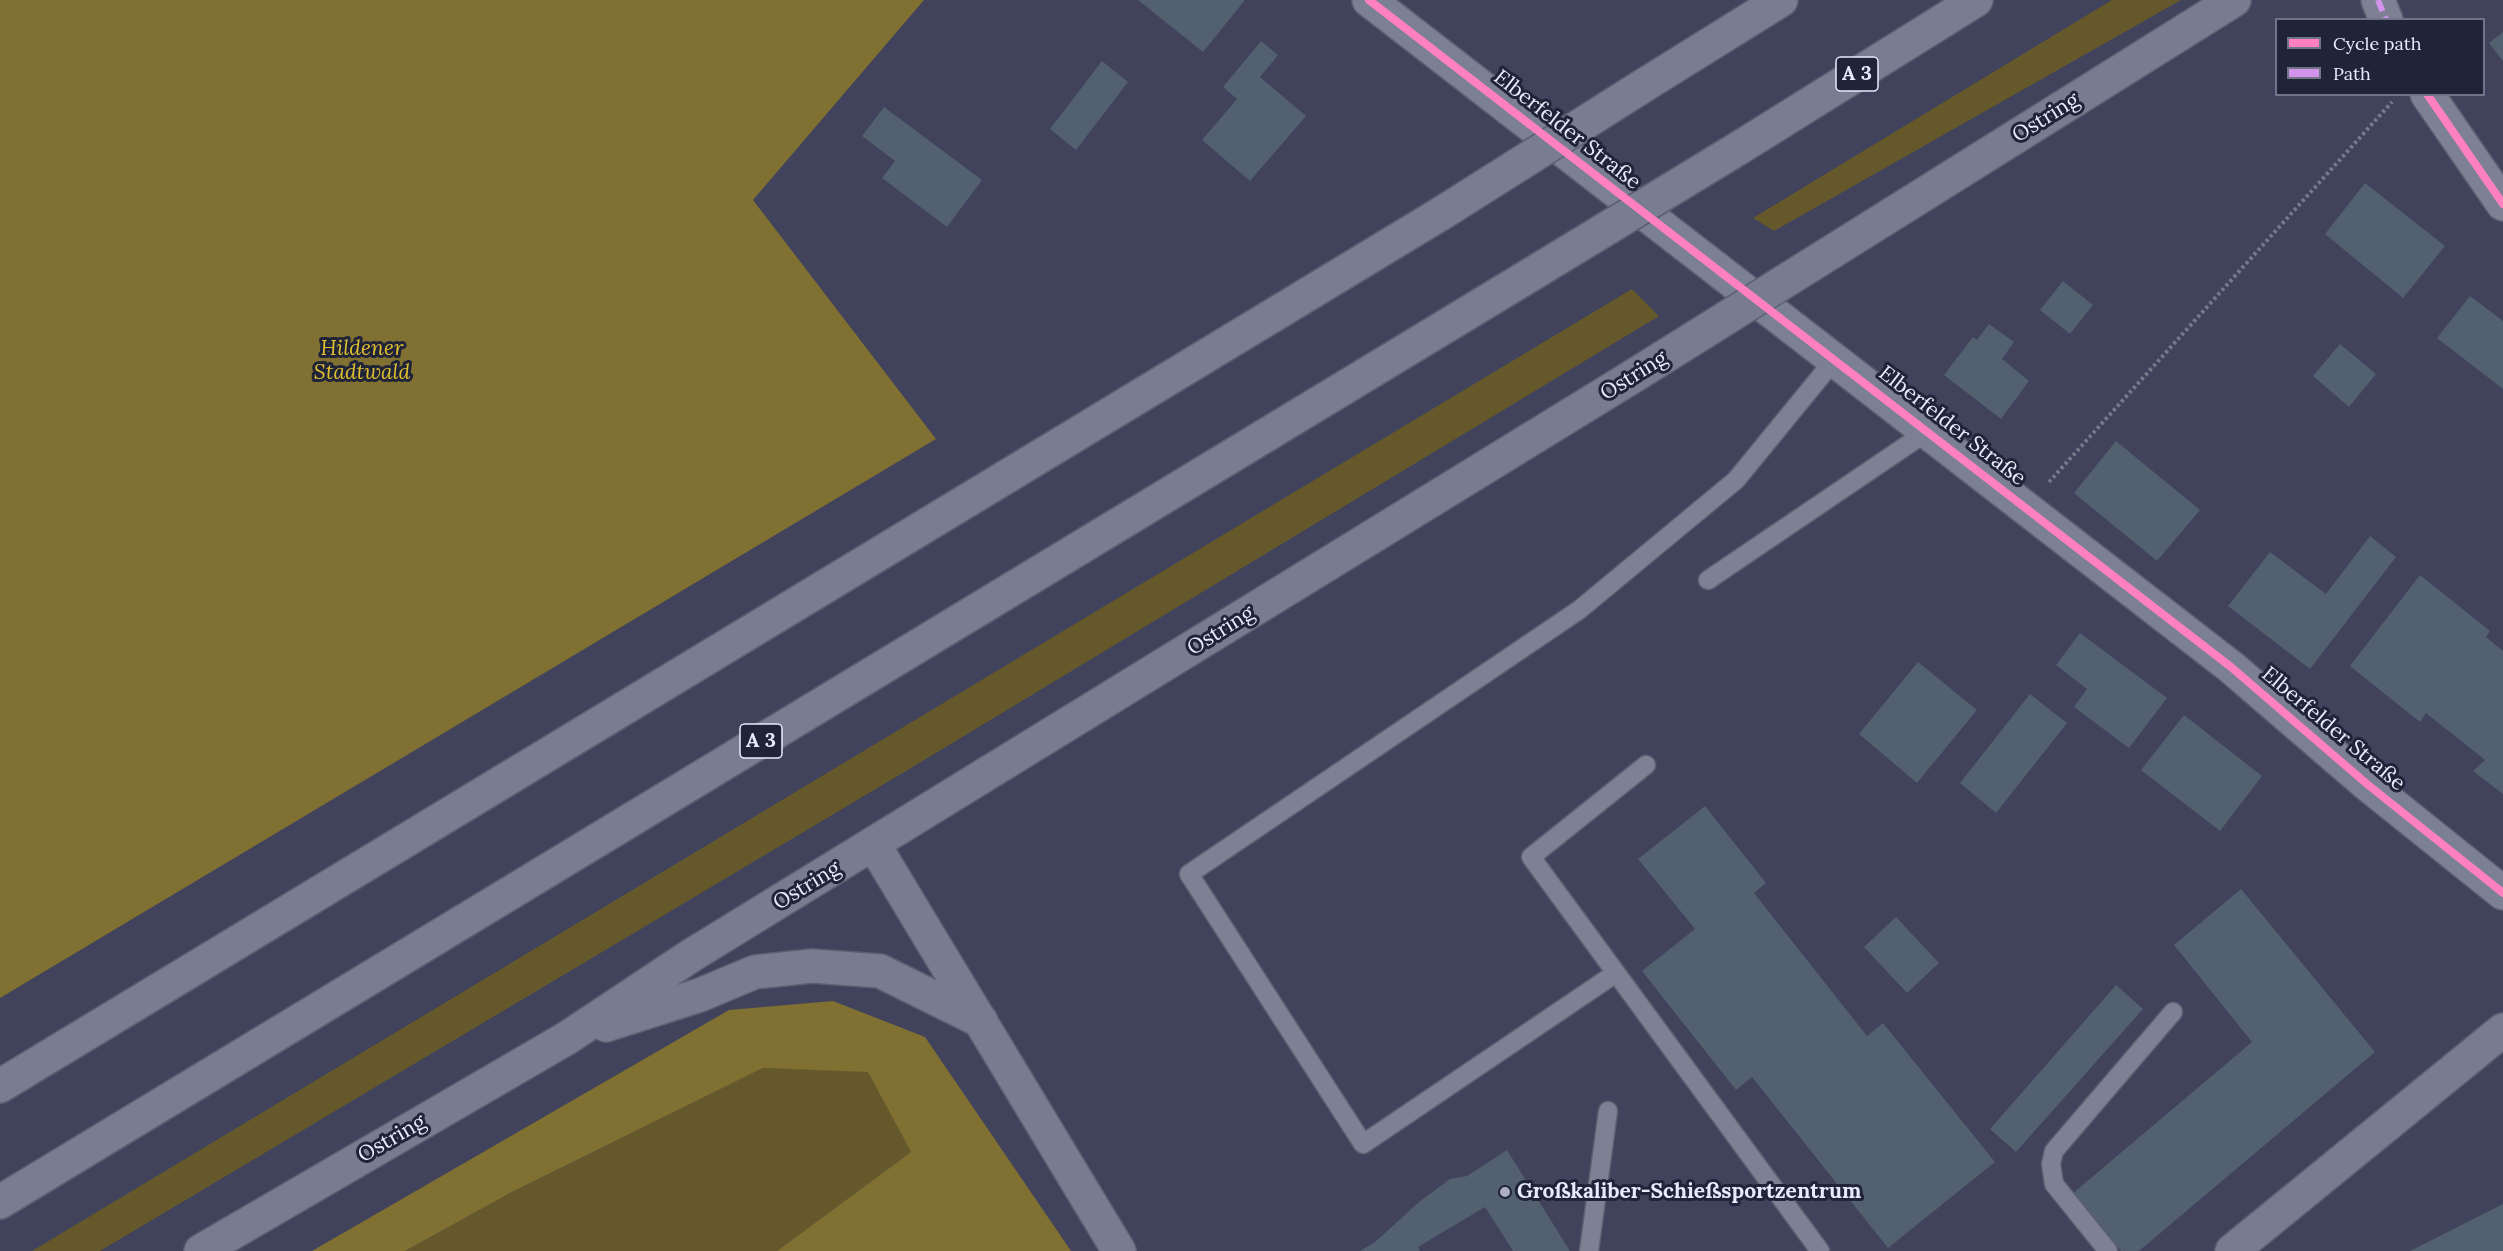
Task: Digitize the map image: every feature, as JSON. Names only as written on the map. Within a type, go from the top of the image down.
[{"type":"highway","points":[[0,1086],[1442,213],[1781,0]]},
{"type":"highway","name":"A 3","points":[[0,1202],[1739,148],[1976,0]]},
{"type":"main road","name":"Elberfelder Straße","points":[[1369,0],[2232,667],[2367,784],[2503,892]]},
{"type":"main road","name":"Ostring","points":[[201,1251],[567,1038],[692,955],[1635,375],[2234,0]]},
{"type":"main road","points":[[874,845],[1119,1251]]},
{"type":"main road","points":[[567,1038],[700,995],[755,972],[812,966],[880,971],[981,1021]]},
{"type":"main road","points":[[2232,1251],[2503,1030]]},
{"type":"street","points":[[2378,0],[2385,18]]},
{"type":"street","points":[[2428,96],[2503,204]]},
{"type":"lane","points":[[1616,973],[1363,1144],[1189,874],[1579,610],[1736,480],[1835,358]]},
{"type":"lane","points":[[1708,580],[1928,431]]},
{"type":"lane","points":[[1646,765],[1531,857],[1820,1251]]},
{"type":"lane","points":[[2108,1251],[2060,1192],[2051,1175],[2054,1151],[2173,1012]]},
{"type":"lane","points":[[1589,1251],[1608,1111]]},
{"type":"path","points":[[2047,484],[2396,96]]},
{"type":"shaded area","points":[[2112,0],[2181,0],[1774,231],[1753,218]]},
{"type":"shaded area","points":[[1632,289],[1659,316],[911,768],[100,1251],[32,1251]]},
{"type":"shaded area","points":[[763,1068],[868,1071],[911,1152],[777,1251],[405,1251],[512,1192]]},
{"type":"green space","name":"Hildener Stadtwald","points":[[0,0],[924,0],[753,200],[936,439],[0,998]]},
{"type":"green space","points":[[833,1001],[925,1037],[1071,1251],[777,1251],[911,1152],[868,1072],[763,1068],[512,1192],[405,1251],[312,1251],[729,1010]]},
{"type":"building","points":[[1138,0],[1245,0],[1203,52]]},
{"type":"building","points":[[2503,32],[2503,61],[2489,43]]},
{"type":"building","points":[[1261,41],[1278,55],[1260,77],[1306,116],[1250,181],[1202,140],[1237,99],[1223,87]]},
{"type":"building","points":[[1102,61],[1128,82],[1076,150],[1050,129]]},
{"type":"building","points":[[884,107],[982,180],[947,227],[882,178],[895,161],[862,136]]},
{"type":"building","points":[[2365,183],[2445,246],[2403,298],[2325,234]]},
{"type":"building","points":[[2063,281],[2093,305],[2070,334],[2040,310]]},
{"type":"building","points":[[2470,296],[2503,321],[2503,389],[2437,338]]},
{"type":"building","points":[[1989,324],[2014,342],[2002,359],[2029,381],[2001,419],[1944,375],[1973,337],[1977,340]]},
{"type":"building","points":[[2340,344],[2376,374],[2349,407],[2313,376]]},
{"type":"building","points":[[2116,441],[2200,510],[2157,561],[2074,493]]},
{"type":"building","points":[[2370,536],[2396,557],[2310,669],[2228,606],[2270,552],[2326,594]]},
{"type":"building","points":[[2420,575],[2490,631],[2486,637],[2503,651],[2503,794],[2473,771],[2485,760],[2426,713],[2420,722],[2350,666]]},
{"type":"building","points":[[2080,633],[2167,698],[2129,748],[2074,707],[2087,689],[2056,665]]},
{"type":"building","points":[[1918,662],[1977,710],[1917,783],[1859,734]]},
{"type":"building","points":[[2030,694],[2067,723],[1996,813],[1960,783]]},
{"type":"building","points":[[2184,715],[2262,776],[2220,831],[2141,770]]},
{"type":"building","points":[[1705,806],[1766,883],[1754,893],[1867,1036],[1883,1023],[1995,1162],[1888,1248],[1752,1077],[1736,1090],[1642,971],[1695,929],[1638,859]]},
{"type":"building","points":[[2241,889],[2375,1052],[2139,1251],[2121,1251],[2072,1194],[2252,1042],[2174,945]]},
{"type":"building","points":[[1896,917],[1939,963],[1907,993],[1864,947]]},
{"type":"building","points":[[2116,985],[2143,1009],[2016,1152],[1990,1129]]},
{"type":"building","points":[[1507,1150],[1570,1251],[1513,1251],[1485,1207],[1418,1247],[1420,1251],[1360,1251],[1375,1242],[1419,1202],[1450,1179],[1467,1176]]},
{"type":"building","points":[[2503,1204],[2503,1251],[2410,1251]]},
{"type":"marked path","points":[[2378,0],[2385,18]]},
{"type":"cycle path","points":[[1369,0],[2231,667],[2367,784],[2503,893]]},
{"type":"cycle path","points":[[2428,96],[2503,204]]},
{"type":"place","name":"Großkaliber-Schießsportzentrum","points":[[1505,1192]]}]
